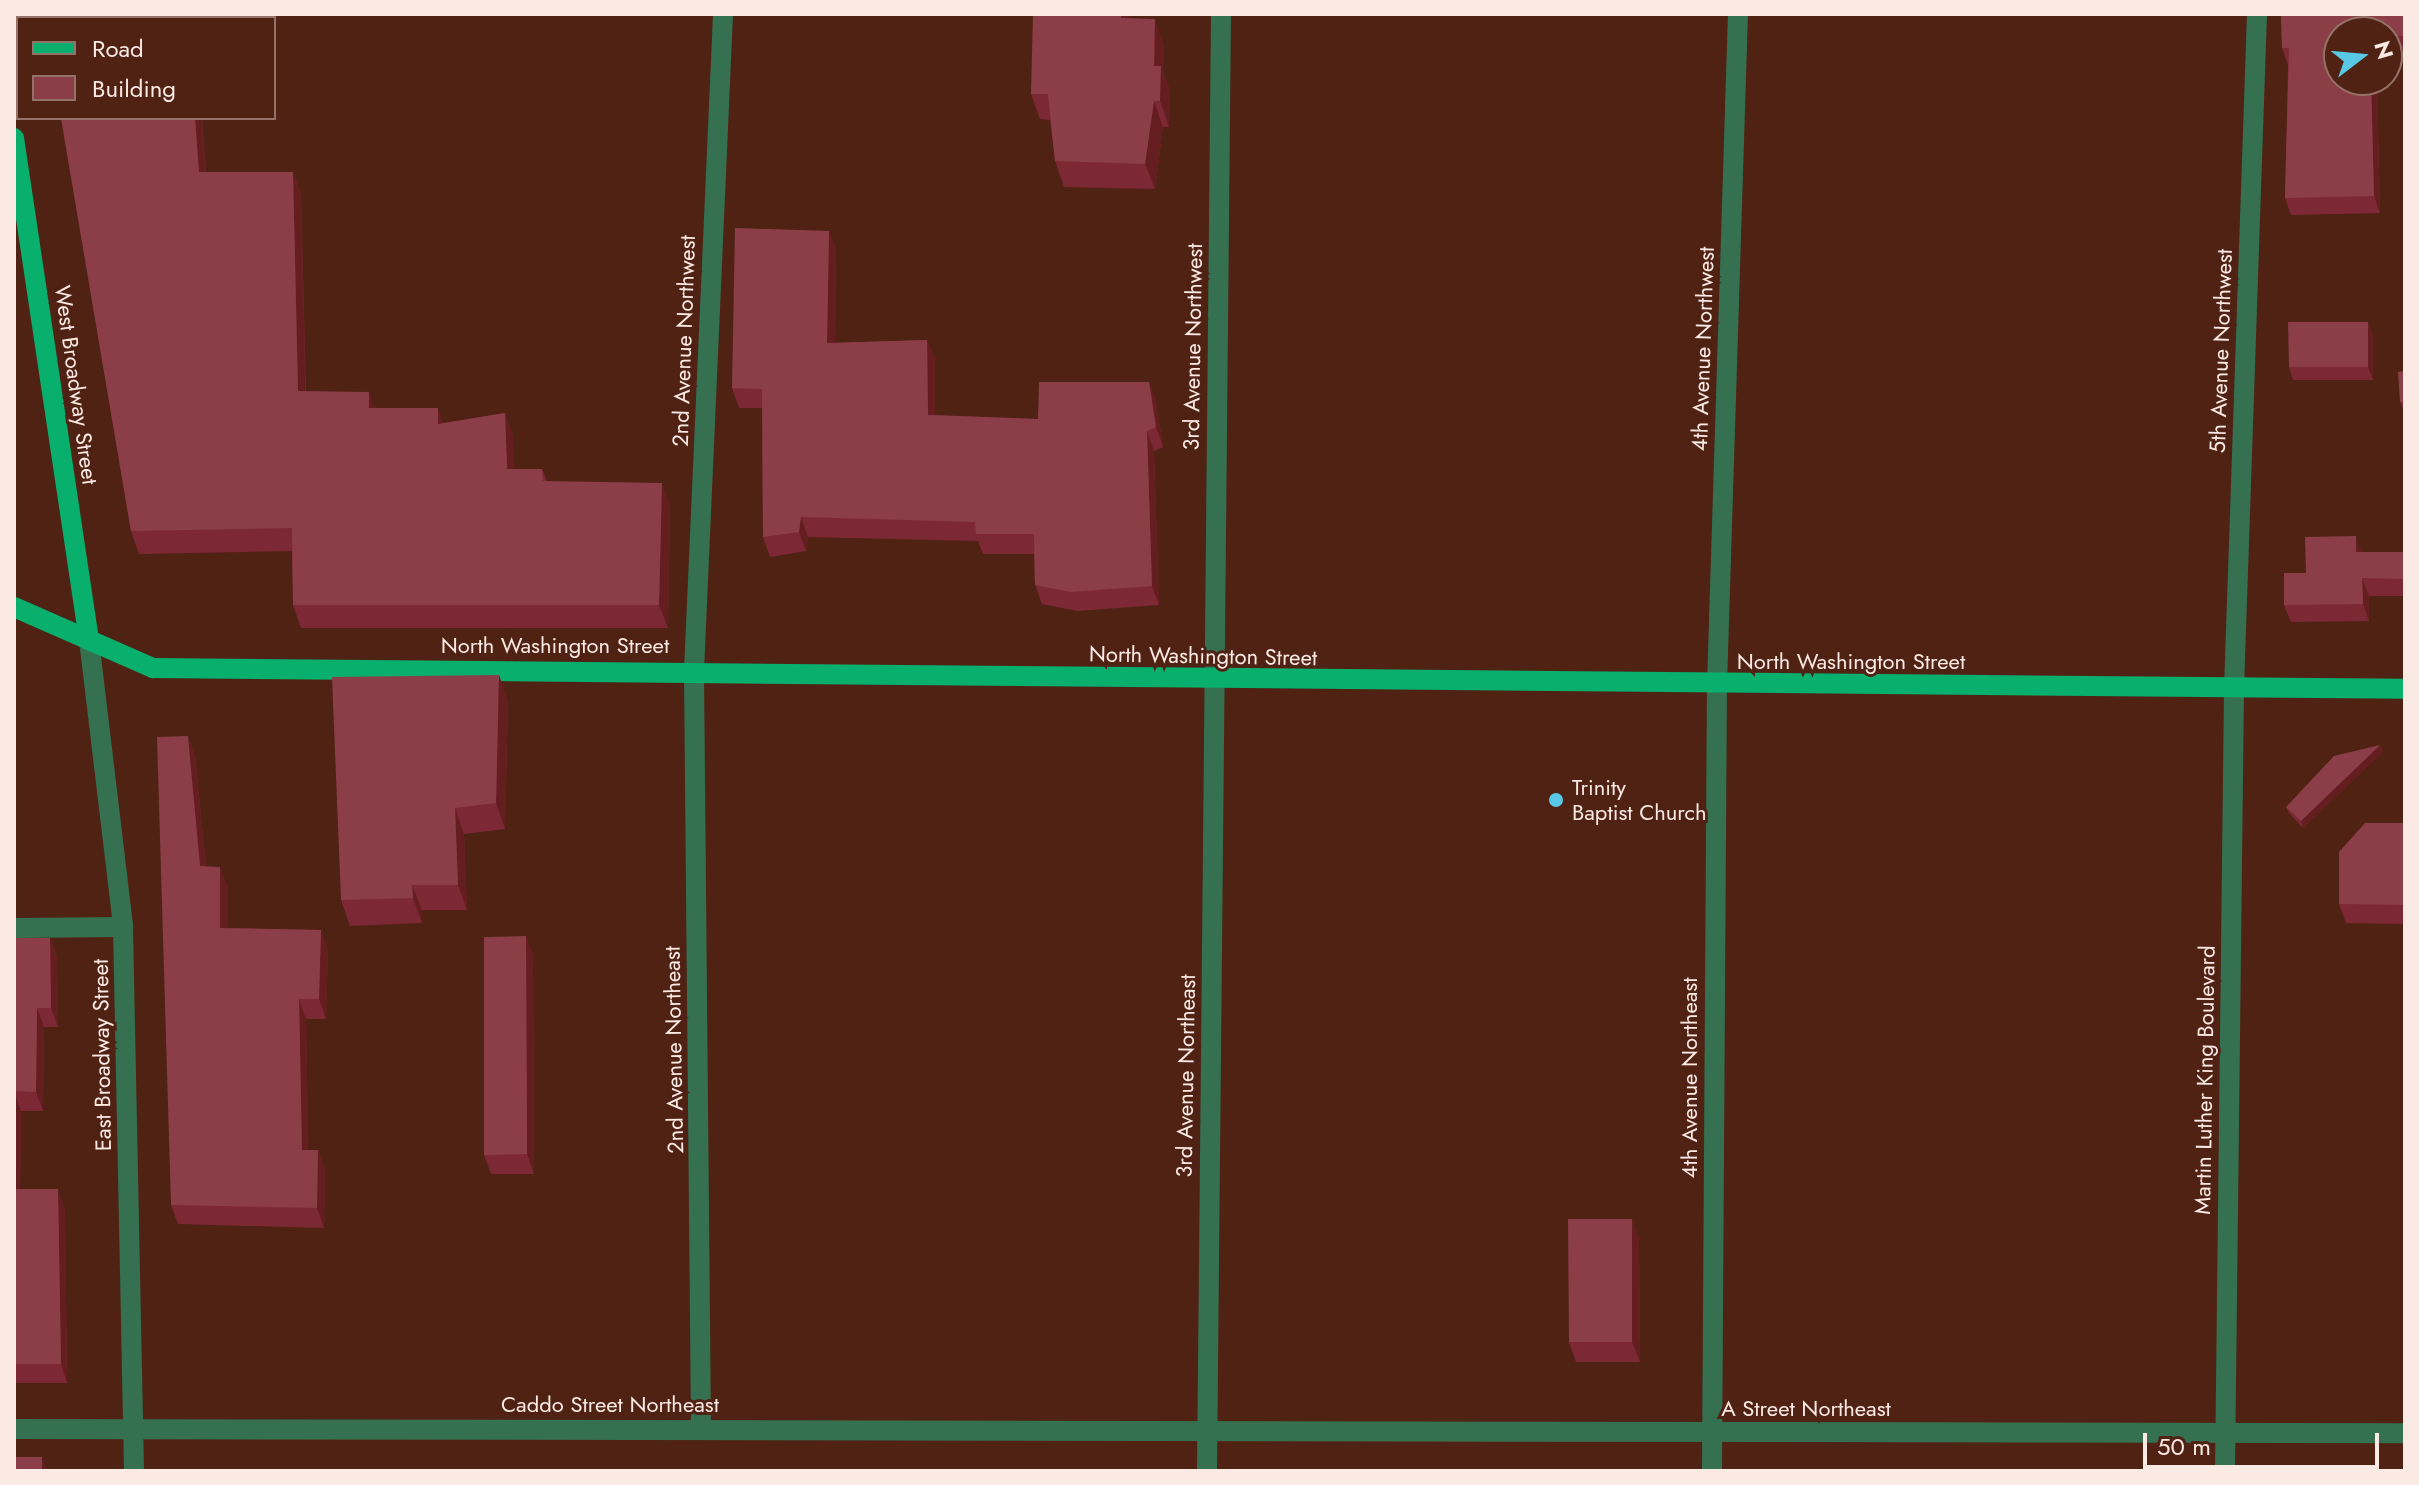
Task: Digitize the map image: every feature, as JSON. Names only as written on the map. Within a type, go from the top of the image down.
[{"type":"main road","name":"West Broadway Street","points":[[14,138],[21,220],[89,640]]},
{"type":"main road","name":"North Washington Street","points":[[14,607],[153,668],[694,671],[1213,681],[2405,689]]},
{"type":"street","name":"2nd Avenue Northwest","points":[[694,671],[723,14]]},
{"type":"street","name":"3rd Avenue Northwest","points":[[1213,681],[1221,14]]},
{"type":"street","name":"4th Avenue Northwest","points":[[1717,685],[1738,14]]},
{"type":"street","name":"5th Avenue Northwest","points":[[2234,689],[2257,14]]},
{"type":"street","name":"East Broadway Street","points":[[89,640],[123,927],[134,1471]]},
{"type":"street","name":"2nd Avenue Northeast","points":[[694,671],[701,1429]]},
{"type":"street","name":"3rd Avenue Northeast","points":[[1207,1471],[1213,681]]},
{"type":"street","name":"4th Avenue Northeast","points":[[1712,1471],[1717,685]]},
{"type":"street","name":"Martin Luther King Boulevard","points":[[2225,1471],[2234,689]]},
{"type":"street","points":[[14,928],[123,927]]},
{"type":"street","name":"Caddo Street Northeast","points":[[14,1429],[1207,1430]]},
{"type":"street","name":"A Street Northeast","points":[[1207,1430],[2405,1433]]},
{"type":"building","points":[[248,14],[248,16],[97,16]]},
{"type":"building","points":[[1033,14],[1121,14],[1121,18],[1155,19],[1154,66],[1161,66],[1160,101],[1154,101],[1145,164],[1055,161],[1048,94],[1031,94]]},
{"type":"building","points":[[2281,14],[2405,14],[2405,36],[2403,16],[2323,16],[2323,96],[2371,96],[2374,196],[2285,198],[2289,48],[2282,48]]},
{"type":"building","points":[[61,120],[195,120],[199,172],[293,172],[298,391],[369,392],[369,408],[438,408],[438,424],[505,413],[507,469],[542,469],[543,481],[662,483],[659,605],[293,605],[292,528],[131,531]]},
{"type":"building","points":[[735,228],[829,231],[827,343],[927,340],[928,415],[1038,419],[1039,382],[1149,382],[1156,427],[1147,431],[1152,586],[1070,592],[1035,585],[1034,534],[976,534],[975,522],[801,517],[799,532],[763,537],[762,389],[732,388]]},
{"type":"building","points":[[2288,322],[2368,322],[2368,367],[2289,367]]},
{"type":"building","points":[[2405,371],[2405,402],[2400,402],[2398,372]]},
{"type":"building","points":[[2356,536],[2356,552],[2404,552],[2404,579],[2362,578],[2363,604],[2284,605],[2284,573],[2306,573],[2305,537]]},
{"type":"building","points":[[499,675],[496,803],[455,808],[458,885],[412,885],[413,898],[341,900],[332,677]]},
{"type":"building","points":[[188,736],[200,866],[220,867],[220,928],[321,930],[319,999],[299,999],[302,1150],[318,1150],[317,1208],[171,1205],[157,737]]},
{"type":"building","points":[[2380,745],[2301,821],[2286,807],[2334,756]]},
{"type":"building","points":[[2365,823],[2405,823],[2405,905],[2339,904],[2339,852]]},
{"type":"building","points":[[526,936],[527,1154],[484,1155],[484,937]]},
{"type":"building","points":[[14,938],[50,938],[51,1008],[37,1008],[36,1092],[14,1091]]},
{"type":"building","points":[[14,1189],[58,1189],[61,1364],[14,1364]]},
{"type":"building","points":[[1568,1219],[1632,1219],[1632,1342],[1569,1342]]},
{"type":"building","points":[[14,1457],[42,1457],[42,1471],[14,1471]]},
{"type":"building","points":[[1567,1469],[1657,1470],[1567,1471]]},
{"type":"place","name":"Trinity Baptist Church","points":[[1556,800]]}]
